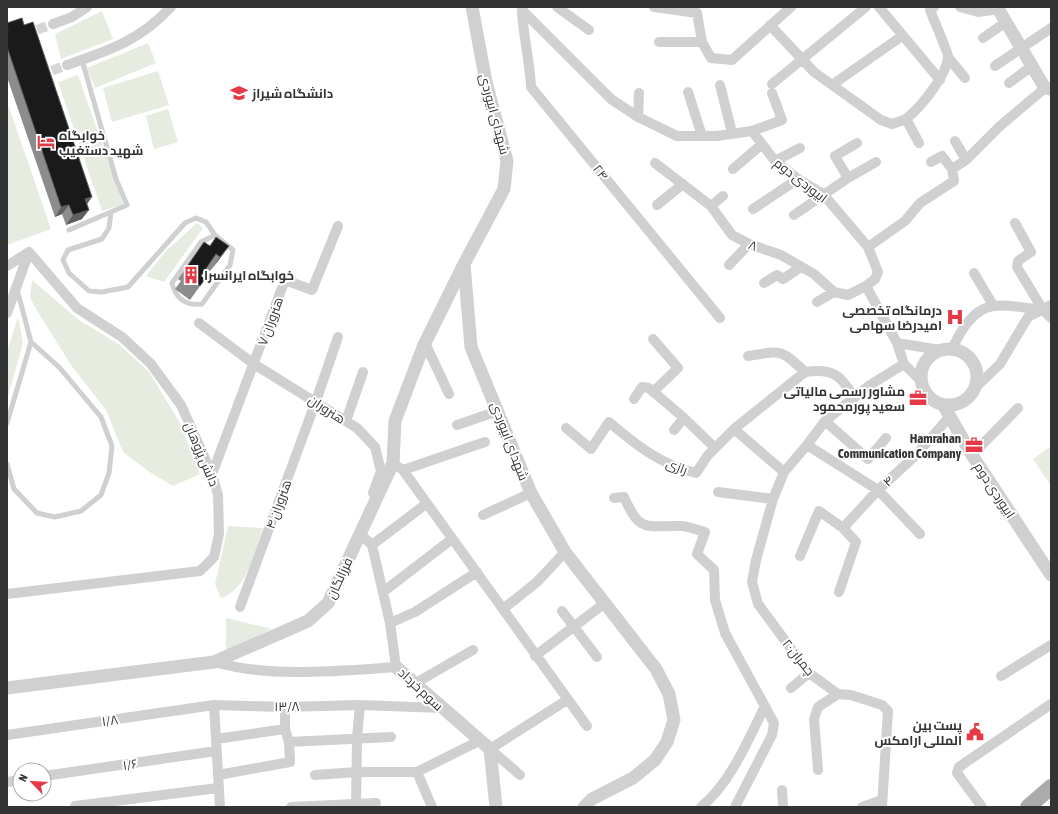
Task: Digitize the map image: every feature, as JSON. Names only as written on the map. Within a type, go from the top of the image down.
[{"type":"main road","points":[[1028,807],[1051,787]]},
{"type":"street","points":[[53,24],[72,17],[87,7]]},
{"type":"street","points":[[67,65],[131,40],[157,22],[171,7]]},
{"type":"street","name":"شهدای ابیوردی","points":[[472,7],[486,82],[507,161],[504,189],[464,264],[472,347],[531,493],[565,552],[656,669],[669,694],[674,720],[667,742],[655,760],[633,778],[592,799],[584,807]]},
{"type":"street","points":[[557,7],[589,30]]},
{"type":"street","points":[[654,7],[698,13],[702,42],[711,58],[732,60],[791,7]]},
{"type":"street","points":[[522,8],[611,99],[638,117],[677,136],[717,136],[752,131],[782,120],[772,88],[801,60],[866,7]]},
{"type":"street","points":[[878,7],[940,80]]},
{"type":"street","points":[[934,7],[930,10],[948,56],[965,78]]},
{"type":"street","points":[[952,169],[966,160],[997,123],[1048,88],[1032,66],[998,8],[978,12],[960,7]]},
{"type":"street","name":"۲۴","points":[[522,8],[523,30],[530,61],[531,87],[720,318]]},
{"type":"street","points":[[983,38],[1006,22]]},
{"type":"street","points":[[770,25],[801,60],[832,86],[881,120],[892,124],[906,119],[930,94],[940,80],[948,56]]},
{"type":"street","points":[[995,66],[1051,28]]},
{"type":"street","points":[[832,86],[902,36]]},
{"type":"street","points":[[659,42],[702,42]]},
{"type":"street","points":[[1009,83],[1032,66]]},
{"type":"street","points":[[720,85],[732,133]]},
{"type":"street","points":[[688,92],[702,136]]},
{"type":"street","points":[[638,117],[639,93]]},
{"type":"street","points":[[906,119],[919,143]]},
{"type":"street","name":"ابیوردی دوم","points":[[752,131],[775,161],[798,179],[823,194],[868,247],[878,272],[875,279],[866,286]]},
{"type":"street","points":[[955,141],[966,160]]},
{"type":"street","points":[[848,178],[835,156],[857,143]]},
{"type":"street","points":[[733,169],[762,144]]},
{"type":"street","points":[[775,161],[800,148]]},
{"type":"street","points":[[868,247],[906,221],[920,203],[954,181],[952,169],[942,156],[930,162]]},
{"type":"street","points":[[794,215],[823,194],[876,162]]},
{"type":"street","name":"۸","points":[[655,163],[711,206],[732,235],[749,244],[781,255],[814,274],[834,292]]},
{"type":"street","points":[[753,209],[798,179]]},
{"type":"street","points":[[657,205],[683,184]]},
{"type":"street","points":[[711,206],[723,196]]},
{"type":"street","points":[[1015,223],[1031,252],[1016,264],[1047,308],[1051,318]]},
{"type":"street","name":"هنروران ۷","points":[[254,364],[286,280],[312,290],[338,226]]},
{"type":"street","points":[[729,265],[749,244]]},
{"type":"street","points":[[7,266],[29,252]]},
{"type":"street","points":[[7,313],[16,284],[29,252]]},
{"type":"street","name":"دانش پژوهان","points":[[7,594],[200,571],[214,557],[219,534],[218,495],[212,474],[181,405],[151,364],[122,337],[77,308],[29,252]]},
{"type":"street","name":"فرزانگان","points":[[7,688],[214,662],[308,621],[328,603],[360,534],[398,467],[396,422],[425,343],[464,264]]},
{"type":"street","points":[[764,283],[777,275],[783,279],[801,267]]},
{"type":"street","points":[[974,273],[993,306]]},
{"type":"street","points":[[817,302],[834,292],[848,295],[866,286],[897,343],[904,364],[922,382]]},
{"type":"street","points":[[993,306],[1047,308],[1028,317],[1000,364],[961,402],[946,409],[929,396],[922,382],[921,376],[925,363],[934,353],[946,349],[971,318],[993,306]]},
{"type":"street","name":"هنروران","points":[[199,323],[254,364],[316,401],[357,428],[375,447],[381,471],[360,534]]},
{"type":"street","name":"هنروران ۴","points":[[240,607],[338,337]]},
{"type":"street","points":[[653,339],[678,368],[653,392]]},
{"type":"street","points":[[425,343],[449,394]]},
{"type":"street","points":[[897,343],[963,352],[972,360],[977,378],[974,389]]},
{"type":"street","points":[[748,356],[780,352],[805,372],[822,370],[835,374],[848,387],[854,397]]},
{"type":"street","points":[[212,474],[254,364]]},
{"type":"street","name":"چمران۲۰","points":[[882,804],[888,711],[882,705],[851,695],[838,694],[809,673],[758,604],[752,582],[755,563],[773,499],[784,472],[807,445],[824,421],[854,397],[904,364]]},
{"type":"street","points":[[346,421],[364,372]]},
{"type":"street","name":"رازی","points":[[566,428],[591,449],[609,422],[634,442],[671,466],[696,473],[715,448],[734,430],[805,372]]},
{"type":"street","points":[[634,398],[642,387],[649,388],[684,418],[715,448]]},
{"type":"street","points":[[972,455],[1018,408]]},
{"type":"street","name":"ابیوردی دوم","points":[[946,409],[972,455],[1051,575]]},
{"type":"street","name":"۴","points":[[843,528],[878,490],[916,454],[946,409]]},
{"type":"street","points":[[457,425],[498,411]]},
{"type":"street","points":[[674,430],[684,418]]},
{"type":"street","points":[[824,421],[868,459],[886,438]]},
{"type":"street","points":[[734,430],[784,472]]},
{"type":"street","points":[[485,442],[398,467],[477,572],[535,656],[587,726]]},
{"type":"street","points":[[807,445],[878,490],[920,534]]},
{"type":"street","points":[[718,492],[773,499]]},
{"type":"street","points":[[483,515],[531,493]]},
{"type":"street","points":[[614,498],[624,497],[630,512],[640,523],[651,527],[682,526],[705,532],[697,554],[714,570],[715,600],[725,633],[764,708],[774,723],[772,735],[735,807]]},
{"type":"street","points":[[360,534],[372,545],[426,504]]},
{"type":"street","points":[[800,556],[819,511],[843,528],[856,542],[839,592]]},
{"type":"street","points":[[383,592],[452,539]]},
{"type":"street","name":"سوم خرداد","points":[[372,545],[390,623],[396,667],[485,745]]},
{"type":"street","points":[[503,609],[537,582],[565,552]]},
{"type":"street","points":[[390,623],[415,612],[477,572]]},
{"type":"street","points":[[535,656],[575,627],[604,603]]},
{"type":"street","points":[[562,611],[597,656]]},
{"type":"street","points":[[1001,676],[1051,645]]},
{"type":"street","points":[[414,684],[473,650]]},
{"type":"street","points":[[214,662],[233,667],[271,671],[310,671],[396,667]]},
{"type":"street","points":[[791,688],[809,673]]},
{"type":"street","points":[[818,770],[814,719],[818,707],[838,694]]},
{"type":"street","points":[[315,775],[357,772],[417,772],[485,745],[567,700]]},
{"type":"street","points":[[982,807],[957,773],[959,767],[1051,704]]},
{"type":"street","points":[[214,705],[220,807]]},
{"type":"street","name":"۱۳/۸","points":[[214,705],[286,707],[360,705]]},
{"type":"street","name":"۱/۸","points":[[7,735],[214,705]]},
{"type":"street","points":[[356,805],[357,738],[360,705],[442,708]]},
{"type":"street","points":[[218,775],[290,762],[289,742],[285,730],[286,707]]},
{"type":"street","points":[[701,807],[708,801],[735,766],[764,708]]},
{"type":"street","points":[[216,739],[285,730]]},
{"type":"street","points":[[289,742],[391,737]]},
{"type":"street","points":[[485,745],[520,775]]},
{"type":"street","points":[[485,745],[496,807]]},
{"type":"street","name":"۱/۶","points":[[52,775],[216,751]]},
{"type":"street","points":[[417,772],[432,807]]},
{"type":"street","points":[[75,806],[218,788]]},
{"type":"street","points":[[782,790],[783,807]]},
{"type":"street","points":[[292,807],[376,803]]},
{"type":"street","points":[[862,807],[882,804]]},
{"type":"lane","points":[[69,230],[127,205],[116,179],[82,60]]},
{"type":"lane","points":[[111,212],[109,228],[102,239],[68,250],[63,260],[69,273],[89,290],[102,292],[128,287],[185,224],[196,218],[206,222],[215,235],[233,250],[230,265],[202,304],[193,305],[183,301],[175,294],[172,283],[200,242],[215,235]]},
{"type":"lane","points":[[7,423],[31,342],[16,284]]},
{"type":"lane","points":[[7,464],[14,489],[37,513],[55,516],[81,511],[101,495],[109,473],[112,446],[101,417],[59,367],[31,342]]},
{"type":"shaded area","points":[[102,11],[113,39],[61,59],[55,34]]},
{"type":"shaded area","points":[[148,43],[156,63],[95,88],[87,68]]},
{"type":"shaded area","points":[[158,71],[169,105],[112,122],[103,88]]},
{"type":"shaded area","points":[[78,75],[123,204],[102,211],[58,82]]},
{"type":"shaded area","points":[[9,107],[51,229],[7,245],[7,108]]},
{"type":"shaded area","points":[[168,109],[178,142],[154,149],[146,116]]},
{"type":"shaded area","points":[[197,223],[203,228],[164,282],[146,276],[165,252]]},
{"type":"shaded area","points":[[32,280],[79,320],[120,345],[149,372],[180,423],[200,474],[173,486],[148,471],[123,452],[106,410],[71,365],[36,309],[30,297]]},
{"type":"shaded area","points":[[18,317],[23,343],[7,400],[7,352]]},
{"type":"shaded area","points":[[1051,446],[1051,486],[1033,459]]},
{"type":"shaded area","points":[[228,526],[263,528],[249,569],[244,578],[238,587],[221,598],[215,584]]},
{"type":"shaded area","points":[[226,618],[272,629],[226,651]]},
{"type":"building","name":"خوابگاه شهید دستغیب","points":[[22,18],[24,25],[33,22],[92,197],[85,199],[89,210],[73,215],[69,205],[61,207],[7,47],[7,23]]},
{"type":"building","points":[[216,237],[229,246],[220,257],[216,254],[201,276],[205,279],[200,286],[185,275],[192,267],[188,265],[204,242],[210,246]]},
{"type":"tunnel","points":[[23,35],[53,24]]},
{"type":"tunnel","points":[[38,76],[67,65]]},
{"type":"place","name":"دانشگاه شیراز","points":[[239,93]]},
{"type":"place","name":"خوابگاه شهید دستغیب","points":[[46,142]]},
{"type":"place","name":"خوابگاه ایرانسرا","points":[[191,275]]},
{"type":"place","name":"درمانگاه تخصصی امیدرضا سهامی","points":[[955,317]]},
{"type":"place","name":"مشاور رسمی مالیاتی سعید پورمحمود","points":[[918,398]]},
{"type":"place","name":"Hamrahan Communication Company","points":[[974,445]]},
{"type":"place","name":"پست بین المللی ارامکس","points":[[975,732]]}]
